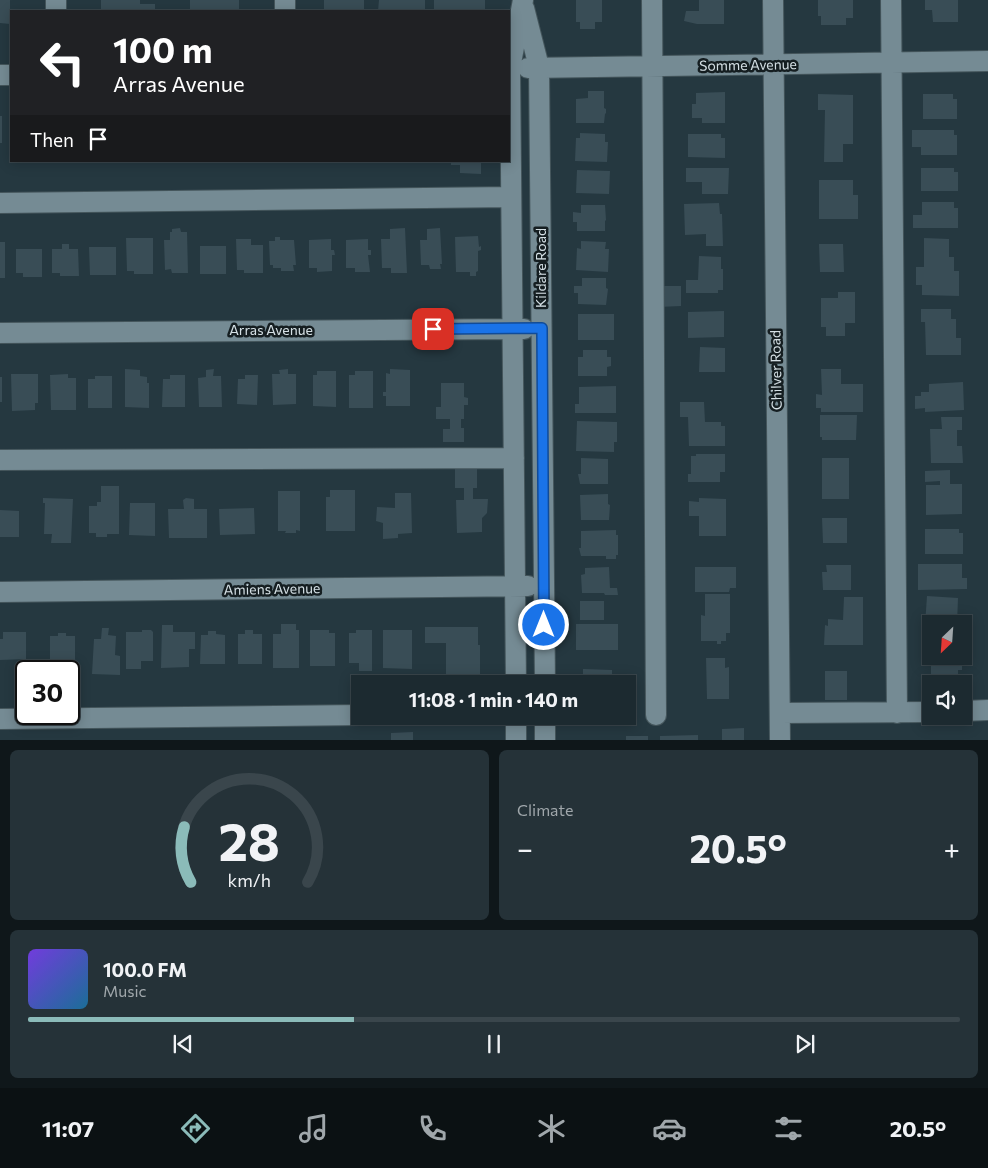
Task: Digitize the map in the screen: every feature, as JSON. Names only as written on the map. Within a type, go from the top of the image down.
[{"type":"street","points":[[652,0],[656,715]]},
{"type":"street","name":"Chilver Road","points":[[773,0],[780,740]]},
{"type":"street","points":[[891,0],[897,713]]},
{"type":"street","name":"Kildare Road","points":[[523,2],[539,67],[544,675]]},
{"type":"street","name":"Kildare Road","points":[[516,675],[510,68],[523,2]]},
{"type":"street","name":"Somme Avenue","points":[[510,68],[988,61]]},
{"type":"street","points":[[0,203],[511,198]]},
{"type":"street","name":"Arras Avenue","points":[[0,333],[542,328]]},
{"type":"street","points":[[0,460],[514,458]]},
{"type":"street","name":"Amiens Avenue","points":[[0,592],[544,586]]},
{"type":"street","points":[[972,711],[988,710]]},
{"type":"street","points":[[780,713],[922,712]]},
{"type":"street","points":[[0,719],[351,715]]},
{"type":"street","points":[[516,725],[516,740]]},
{"type":"street","points":[[545,725],[545,740]]},
{"type":"building","points":[[0,0],[10,0],[10,24],[0,23]]},
{"type":"building","points":[[101,0],[140,0],[140,4],[155,4],[155,10],[101,10]]},
{"type":"building","points":[[190,0],[239,0],[239,10],[190,10]]},
{"type":"building","points":[[324,0],[364,0],[364,10],[324,9]]},
{"type":"building","points":[[379,0],[425,0],[425,10],[378,10]]},
{"type":"building","points":[[434,0],[485,0],[485,10],[434,10]]},
{"type":"building","points":[[576,0],[602,0],[602,22],[595,22],[595,29],[580,29],[580,22],[576,22]]},
{"type":"building","points":[[699,0],[724,0],[724,24],[697,24],[684,21],[686,11],[699,11]]},
{"type":"building","points":[[818,0],[853,0],[853,18],[846,18],[846,25],[821,25],[821,16],[818,16]]},
{"type":"building","points":[[925,0],[958,0],[958,22],[933,22],[932,10],[925,10]]},
{"type":"building","points":[[588,91],[604,91],[604,108],[606,113],[604,123],[576,123],[576,99],[588,98]]},
{"type":"building","points":[[725,92],[725,123],[702,123],[702,118],[692,118],[692,104],[696,104],[696,93]]},
{"type":"building","points":[[818,94],[853,95],[853,144],[843,144],[843,162],[824,162],[825,110],[818,110]]},
{"type":"building","points":[[923,94],[953,94],[953,99],[957,99],[957,119],[923,119]]},
{"type":"building","points":[[0,116],[2,116],[2,143],[0,143]]},
{"type":"building","points":[[912,130],[954,130],[954,135],[957,135],[957,155],[921,155],[921,147],[912,147]]},
{"type":"building","points":[[580,133],[605,134],[605,142],[608,142],[607,162],[575,161],[576,138],[580,138]]},
{"type":"building","points":[[688,134],[721,134],[721,138],[725,138],[725,158],[688,157]]},
{"type":"building","points":[[451,162],[481,162],[481,174],[460,173],[460,165],[451,165]]},
{"type":"building","points":[[686,168],[729,168],[728,194],[702,194],[702,182],[686,182]]},
{"type":"building","points":[[921,168],[954,168],[954,172],[958,172],[958,191],[921,191]]},
{"type":"building","points":[[577,170],[610,171],[609,194],[576,193]]},
{"type":"building","points":[[819,180],[853,180],[853,195],[858,195],[858,219],[819,219]]},
{"type":"building","points":[[922,202],[954,202],[954,208],[958,208],[958,228],[913,228],[913,215],[922,215]]},
{"type":"building","points":[[719,203],[720,214],[722,214],[723,246],[706,246],[706,234],[685,235],[684,204]]},
{"type":"building","points":[[581,205],[605,205],[605,231],[577,231],[577,222],[573,222],[573,212],[581,213]]},
{"type":"building","points":[[180,228],[181,232],[187,232],[188,273],[172,273],[171,269],[165,270],[164,240],[170,240],[172,229]]},
{"type":"building","points":[[405,228],[407,273],[391,273],[391,268],[382,268],[381,239],[390,239],[390,229]]},
{"type":"building","points":[[440,228],[441,269],[430,269],[429,265],[421,265],[420,240],[427,240],[427,229]]},
{"type":"building","points":[[478,236],[481,250],[478,251],[478,271],[476,276],[470,276],[470,272],[456,272],[455,237]]},
{"type":"building","points":[[275,237],[280,237],[280,240],[294,240],[296,265],[293,265],[294,271],[281,271],[281,268],[273,268],[273,265],[270,265],[269,241],[275,241]]},
{"type":"building","points":[[126,238],[153,238],[153,274],[134,274],[134,271],[127,271]]},
{"type":"building","points":[[924,238],[949,239],[949,257],[954,257],[954,271],[959,271],[959,296],[922,295],[922,285],[916,285],[916,267],[924,267]]},
{"type":"building","points":[[236,239],[251,239],[251,245],[263,245],[263,273],[244,273],[244,270],[237,270]]},
{"type":"building","points":[[331,239],[331,250],[334,250],[335,255],[332,255],[332,271],[317,272],[317,268],[309,268],[309,240]]},
{"type":"building","points":[[368,239],[368,250],[371,250],[371,255],[368,255],[370,272],[355,272],[355,268],[346,268],[346,240]]},
{"type":"building","points":[[581,241],[606,242],[605,249],[609,249],[608,272],[576,270],[577,248],[581,249]]},
{"type":"building","points":[[0,242],[5,242],[5,278],[0,278]]},
{"type":"building","points":[[62,244],[69,244],[69,249],[78,249],[79,276],[60,276],[60,273],[52,273],[52,249],[62,249]]},
{"type":"building","points":[[819,244],[843,244],[844,272],[820,272]]},
{"type":"building","points":[[200,246],[226,246],[226,274],[200,274]]},
{"type":"building","points":[[89,247],[116,247],[116,275],[90,275]]},
{"type":"building","points":[[16,249],[42,249],[42,277],[23,277],[23,273],[16,273]]},
{"type":"building","points":[[699,256],[721,257],[723,290],[718,290],[718,293],[686,293],[686,280],[698,280]]},
{"type":"building","points":[[582,278],[606,278],[606,288],[608,289],[606,305],[578,304],[578,293],[574,293],[574,286],[582,286]]},
{"type":"building","points":[[658,286],[681,286],[681,306],[658,307]]},
{"type":"building","points":[[838,292],[855,292],[855,323],[845,323],[845,336],[826,336],[826,327],[821,327],[821,298],[838,298]]},
{"type":"building","points":[[921,309],[951,309],[951,319],[956,319],[956,338],[961,338],[961,355],[926,355],[925,322],[921,322]]},
{"type":"building","points":[[724,311],[724,337],[688,338],[688,312]]},
{"type":"building","points":[[578,314],[614,314],[614,340],[578,340]]},
{"type":"building","points":[[700,347],[725,348],[725,372],[699,372]]},
{"type":"building","points":[[583,350],[607,350],[607,357],[611,357],[611,366],[607,367],[607,376],[578,376],[578,357],[583,357]]},
{"type":"building","points":[[125,369],[140,370],[140,376],[147,377],[147,383],[149,383],[149,408],[125,407]]},
{"type":"building","points":[[214,369],[213,376],[221,376],[222,407],[199,407],[198,378],[206,377],[206,370]]},
{"type":"building","points":[[288,369],[288,374],[296,374],[296,404],[273,405],[272,374],[280,374],[279,370]]},
{"type":"building","points":[[390,369],[410,370],[410,406],[386,406],[386,396],[383,396],[383,392],[386,392],[386,373],[390,374]]},
{"type":"building","points":[[821,369],[841,369],[841,384],[863,384],[863,412],[821,412],[821,408],[816,408],[816,394],[822,395]]},
{"type":"building","points":[[317,371],[336,371],[336,407],[313,406],[313,375],[317,375]]},
{"type":"building","points":[[355,371],[373,371],[373,408],[349,408],[349,375],[355,375]]},
{"type":"building","points":[[11,374],[38,374],[38,403],[35,403],[35,410],[12,411]]},
{"type":"building","points":[[68,374],[68,378],[76,378],[76,410],[51,410],[50,375]]},
{"type":"building","points":[[170,375],[185,375],[185,407],[162,407],[163,379],[170,379]]},
{"type":"building","points":[[245,375],[258,375],[257,405],[237,404],[238,379],[245,379]]},
{"type":"building","points":[[95,376],[112,376],[112,408],[88,408],[88,379],[95,379]]},
{"type":"building","points":[[0,377],[2,377],[2,402],[0,402]]},
{"type":"building","points":[[963,382],[964,410],[925,412],[925,408],[915,409],[915,396],[921,396],[921,392],[929,392],[929,384]]},
{"type":"building","points":[[441,383],[464,383],[464,397],[468,398],[468,405],[464,405],[464,419],[461,419],[461,428],[464,428],[464,442],[443,442],[443,429],[450,429],[450,419],[436,419],[436,407],[441,407]]},
{"type":"building","points":[[616,386],[616,413],[575,413],[575,404],[579,404],[579,387]]},
{"type":"building","points":[[680,402],[704,402],[705,422],[721,422],[721,426],[725,426],[725,446],[689,446],[688,417],[680,417]]},
{"type":"building","points":[[820,415],[857,415],[856,440],[822,440],[822,437],[820,437]]},
{"type":"building","points":[[941,417],[962,417],[962,430],[957,430],[957,446],[962,446],[963,463],[931,463],[930,429],[942,429]]},
{"type":"building","points":[[577,421],[617,422],[617,442],[614,442],[614,452],[576,451]]},
{"type":"building","points":[[696,454],[725,454],[725,472],[720,472],[720,482],[688,482],[688,474],[691,474],[691,456],[696,456]]},
{"type":"building","points":[[581,458],[608,459],[608,484],[580,484],[578,474],[581,474]]},
{"type":"building","points":[[822,458],[849,458],[849,499],[822,499]]},
{"type":"building","points":[[455,468],[477,468],[477,488],[473,488],[473,499],[488,499],[487,513],[482,518],[482,532],[457,533],[456,500],[464,500],[464,488],[455,488]]},
{"type":"building","points":[[950,470],[950,484],[962,484],[962,514],[926,515],[926,485],[940,485],[940,481],[925,482],[925,471]]},
{"type":"building","points":[[101,486],[119,486],[119,534],[107,534],[107,537],[96,537],[96,533],[89,533],[89,506],[97,506],[97,502],[101,502]]},
{"type":"building","points":[[330,490],[355,490],[355,531],[326,531],[326,497],[330,497]]},
{"type":"building","points":[[278,491],[300,491],[300,531],[296,530],[296,533],[278,531]]},
{"type":"building","points":[[395,493],[411,493],[412,533],[398,534],[398,538],[383,539],[383,523],[376,521],[377,507],[395,508]]},
{"type":"building","points":[[608,494],[608,504],[610,505],[609,520],[581,520],[580,495]]},
{"type":"building","points":[[43,498],[73,499],[71,543],[51,543],[52,534],[44,534],[45,503],[43,503]]},
{"type":"building","points":[[186,498],[194,499],[194,509],[207,509],[207,538],[169,538],[168,509],[184,509],[183,500]]},
{"type":"building","points":[[699,498],[726,499],[726,536],[699,536],[699,516],[689,516],[689,501],[699,502]]},
{"type":"building","points":[[130,503],[155,503],[155,536],[129,535]]},
{"type":"building","points":[[254,508],[255,534],[220,535],[219,509]]},
{"type":"building","points":[[0,510],[19,511],[19,537],[0,537]]},
{"type":"building","points":[[822,518],[847,518],[847,543],[823,543]]},
{"type":"building","points":[[925,529],[959,529],[959,533],[963,533],[963,554],[925,554]]},
{"type":"building","points":[[616,530],[616,535],[618,535],[618,555],[616,555],[616,559],[606,559],[606,556],[581,556],[579,548],[581,548],[581,531]]},
{"type":"building","points":[[918,564],[962,564],[962,578],[967,578],[967,589],[918,590]]},
{"type":"building","points":[[826,565],[851,565],[851,590],[823,590],[822,572],[827,572]]},
{"type":"building","points":[[609,567],[610,588],[617,588],[618,595],[582,593],[581,575],[585,574],[585,568]]},
{"type":"building","points":[[695,567],[736,567],[736,588],[730,588],[729,592],[695,592]]},
{"type":"building","points":[[705,594],[730,594],[730,633],[726,633],[726,641],[721,641],[721,644],[717,644],[717,641],[701,641],[701,615],[705,616]]},
{"type":"building","points":[[927,596],[958,598],[957,615],[926,615]]},
{"type":"building","points":[[844,597],[863,597],[863,645],[824,645],[825,625],[828,626],[828,619],[843,620]]},
{"type":"building","points":[[580,601],[604,601],[604,620],[580,620]]},
{"type":"building","points":[[281,624],[296,624],[296,630],[299,630],[299,668],[273,668],[273,634],[281,634]]},
{"type":"building","points":[[576,624],[618,624],[618,650],[576,650]]},
{"type":"building","points":[[162,625],[173,625],[173,632],[195,632],[195,649],[189,649],[189,667],[161,668]]},
{"type":"building","points":[[425,627],[478,627],[480,675],[446,675],[446,643],[425,643]]},
{"type":"building","points":[[102,628],[109,628],[108,635],[116,636],[115,655],[120,656],[120,675],[92,674],[94,639],[101,639]]},
{"type":"building","points":[[142,630],[151,630],[153,632],[153,661],[141,661],[141,669],[126,669],[126,632],[142,632]]},
{"type":"building","points":[[245,630],[253,630],[253,634],[262,634],[262,664],[238,664],[238,634],[245,634]]},
{"type":"building","points":[[310,630],[329,630],[329,633],[335,633],[335,666],[310,666]]},
{"type":"building","points":[[356,630],[372,630],[372,671],[359,671],[359,663],[349,663],[349,633],[356,633]]},
{"type":"building","points":[[383,630],[412,630],[412,669],[383,668]]},
{"type":"building","points":[[208,631],[216,631],[216,634],[225,635],[225,664],[200,664],[201,635],[208,635]]},
{"type":"building","points":[[3,632],[26,632],[26,659],[0,660],[0,639],[3,639]]},
{"type":"building","points":[[58,633],[66,633],[66,636],[75,636],[75,660],[50,660],[50,636],[58,636]]},
{"type":"building","points":[[706,658],[725,658],[725,668],[729,667],[729,699],[707,699]]},
{"type":"building","points":[[931,665],[962,665],[962,670],[958,670],[958,675],[931,675]]},
{"type":"building","points":[[583,669],[612,670],[612,675],[583,675]]},
{"type":"building","points":[[825,671],[847,671],[847,700],[825,700]]},
{"type":"building","points":[[744,728],[744,740],[722,740],[722,729]]},
{"type":"building","points":[[413,732],[413,740],[391,740],[391,733]]},
{"type":"building","points":[[698,735],[698,740],[660,740],[660,736]]},
{"type":"building","points":[[626,736],[648,736],[648,740],[626,740]]},
{"type":"route","points":[[433,329],[542,328],[544,625]]}]
